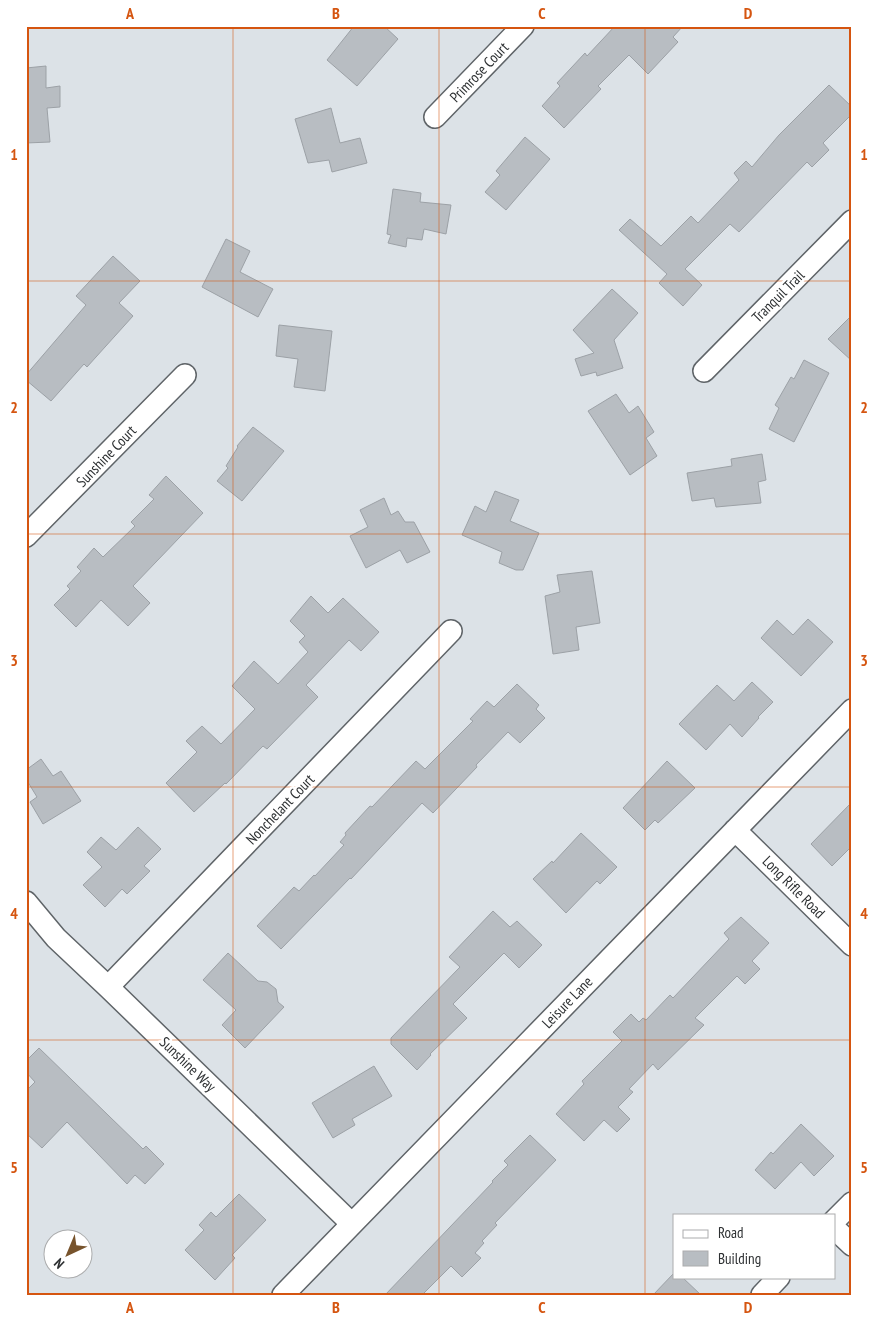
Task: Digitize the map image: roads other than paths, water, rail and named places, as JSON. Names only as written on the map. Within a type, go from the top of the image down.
[{"type":"street","name":"Primrose Court","points":[[434,117],[523,26]]},
{"type":"street","name":"Tranquil Trail","points":[[704,371],[852,221]]},
{"type":"street","name":"Sunshine Court","points":[[26,536],[185,375]]},
{"type":"street","name":"Nonchelant Court","points":[[108,987],[451,631]]},
{"type":"street","name":"Leisure Lane","points":[[283,1295],[852,710]]},
{"type":"street","name":"Long Rifle Road","points":[[736,830],[852,945]]},
{"type":"street","name":"Sunshine Way","points":[[26,902],[56,938],[352,1224]]},
{"type":"street","points":[[836,1219],[852,1203]]},
{"type":"street","points":[[836,1230],[852,1245]]},
{"type":"street","points":[[762,1295],[778,1278]]}]
